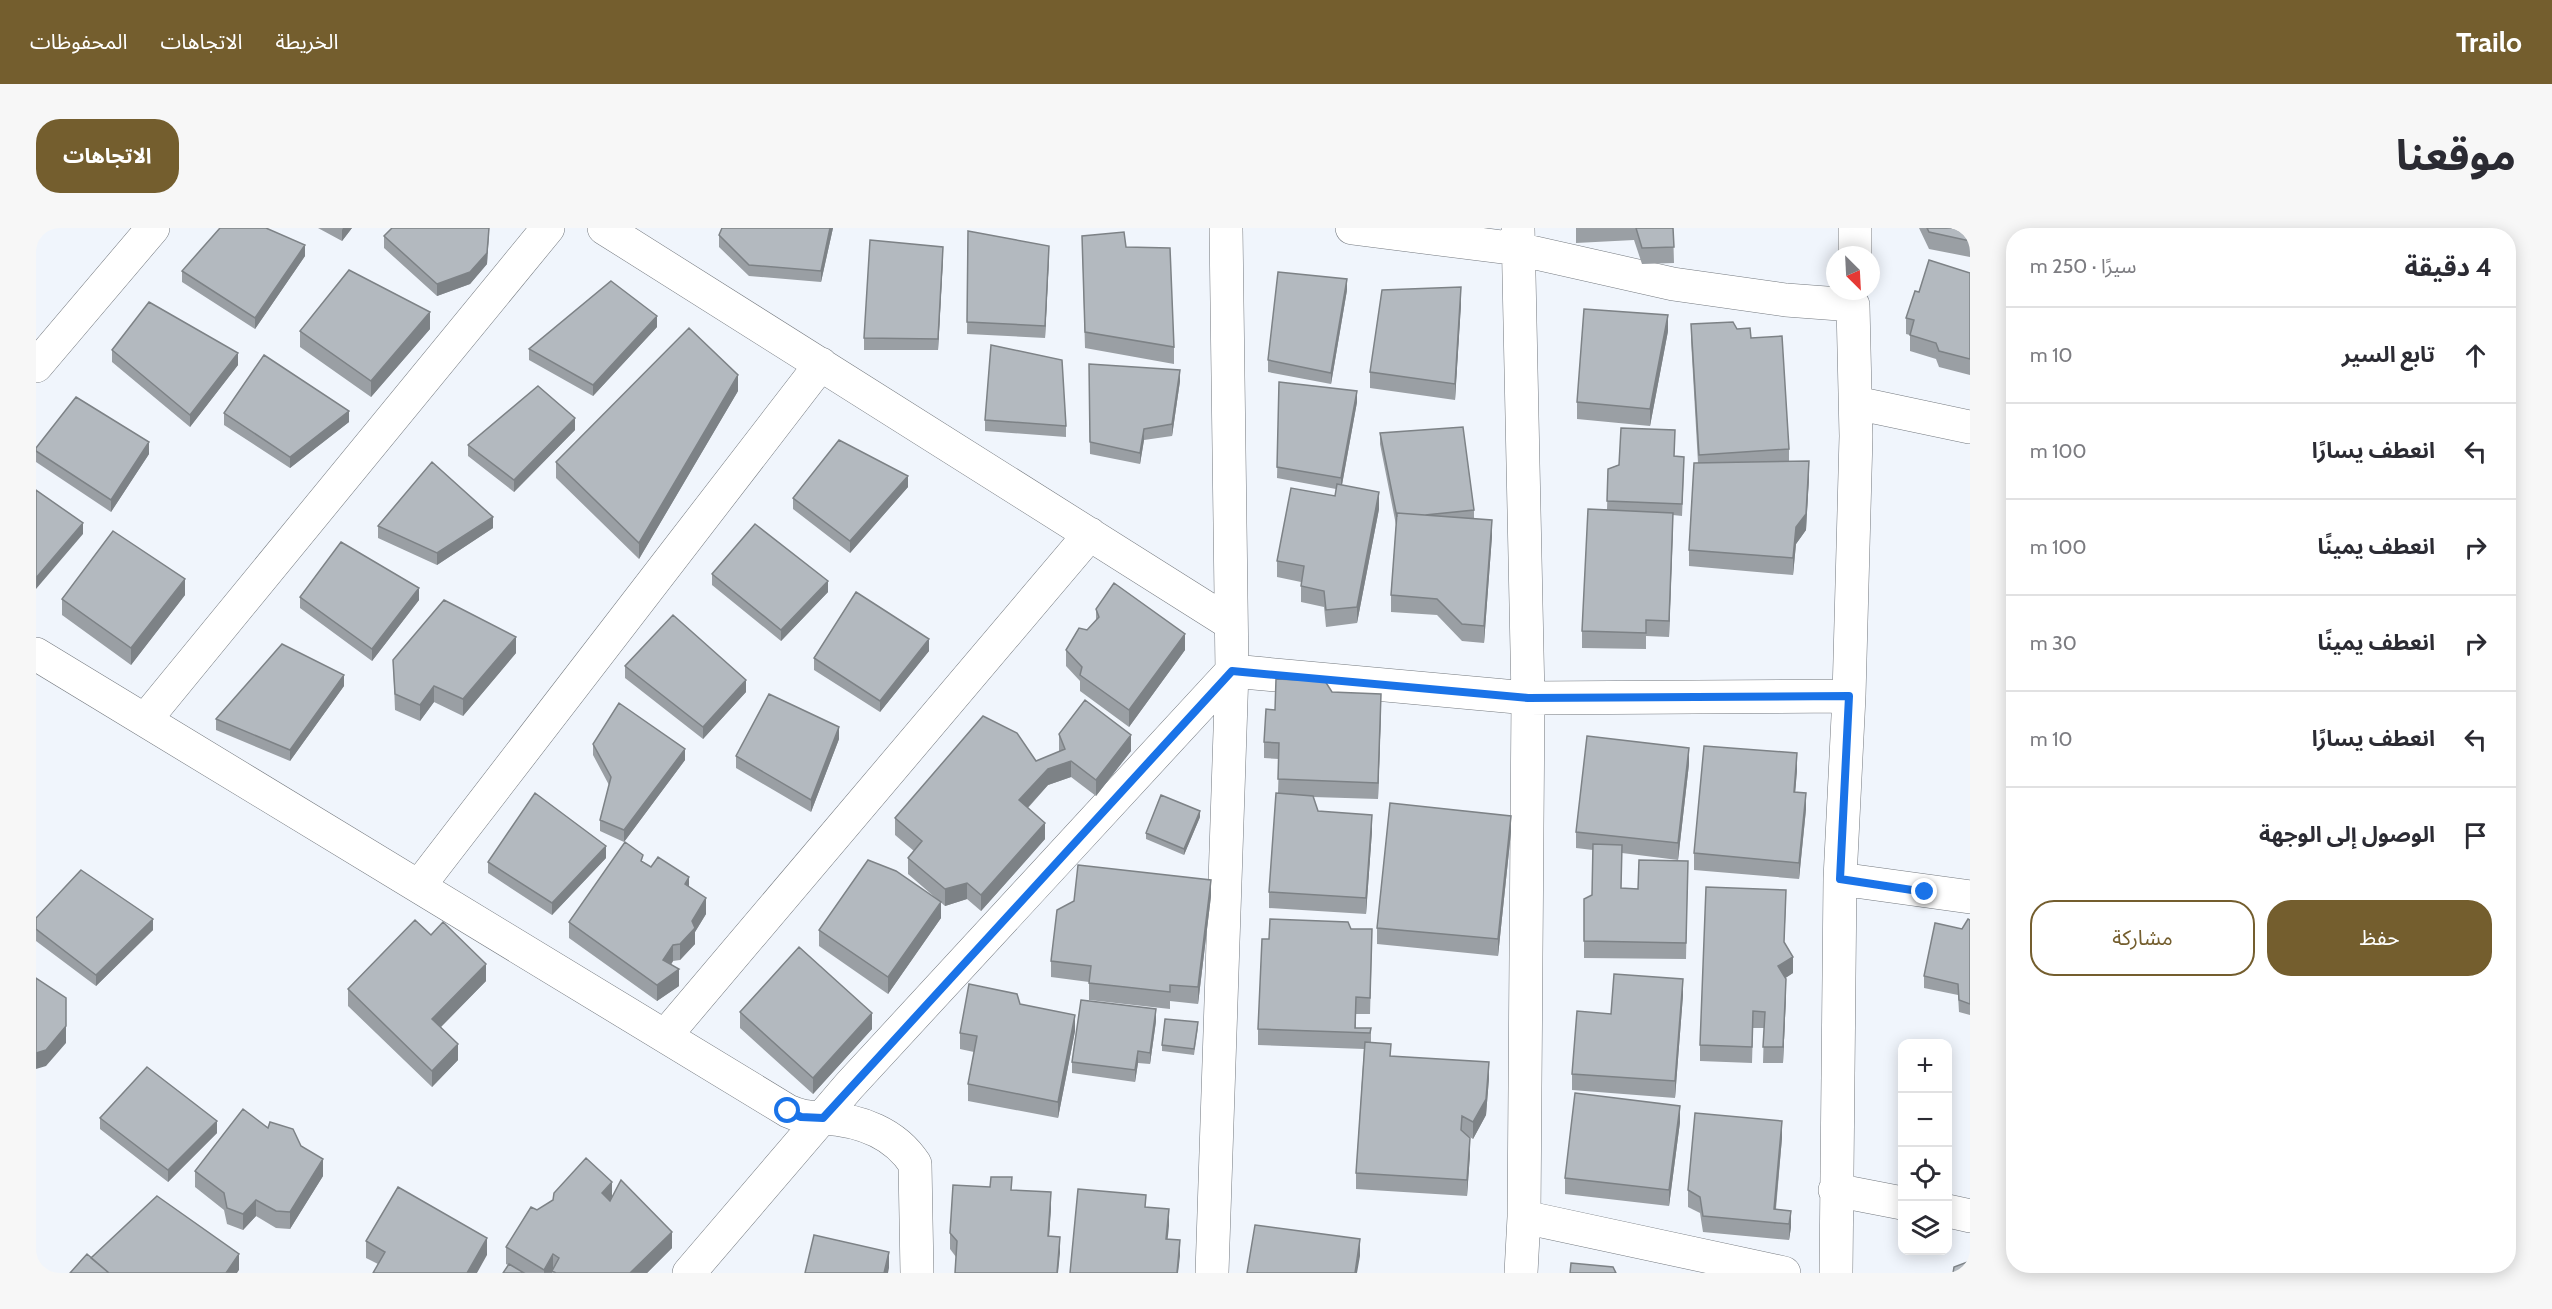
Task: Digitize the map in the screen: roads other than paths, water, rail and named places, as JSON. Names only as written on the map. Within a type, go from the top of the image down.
[{"type":"street","points":[[36,366],[153,228]]},
{"type":"street","points":[[145,720],[548,228]]},
{"type":"street","points":[[604,228],[1230,623]]},
{"type":"street","points":[[1212,1273],[1232,671],[1226,228]]},
{"type":"street","points":[[1352,228],[1518,238],[1673,284],[1786,300],[1826,299]]},
{"type":"street","points":[[1855,246],[1856,228]]},
{"type":"street","points":[[1518,238],[1528,698],[1524,1217],[1521,1273]]},
{"type":"street","points":[[1836,1273],[1835,1190],[1840,879],[1849,696],[1856,403],[1854,300]]},
{"type":"street","points":[[419,886],[821,364]]},
{"type":"street","points":[[1856,403],[1970,427]]},
{"type":"street","points":[[665,1036],[1090,534]]},
{"type":"street","points":[[36,654],[788,1111],[801,1117],[860,1124],[890,1136],[906,1149],[915,1164],[917,1273]]},
{"type":"street","points":[[1232,671],[1528,698],[1849,696]]},
{"type":"street","points":[[689,1273],[823,1118],[1232,671]]},
{"type":"street","points":[[1840,879],[1970,897]]},
{"type":"street","points":[[1835,1190],[1898,1202]]},
{"type":"street","points":[[1952,1212],[1970,1216]]},
{"type":"street","points":[[1524,1217],[1784,1273]]}]
